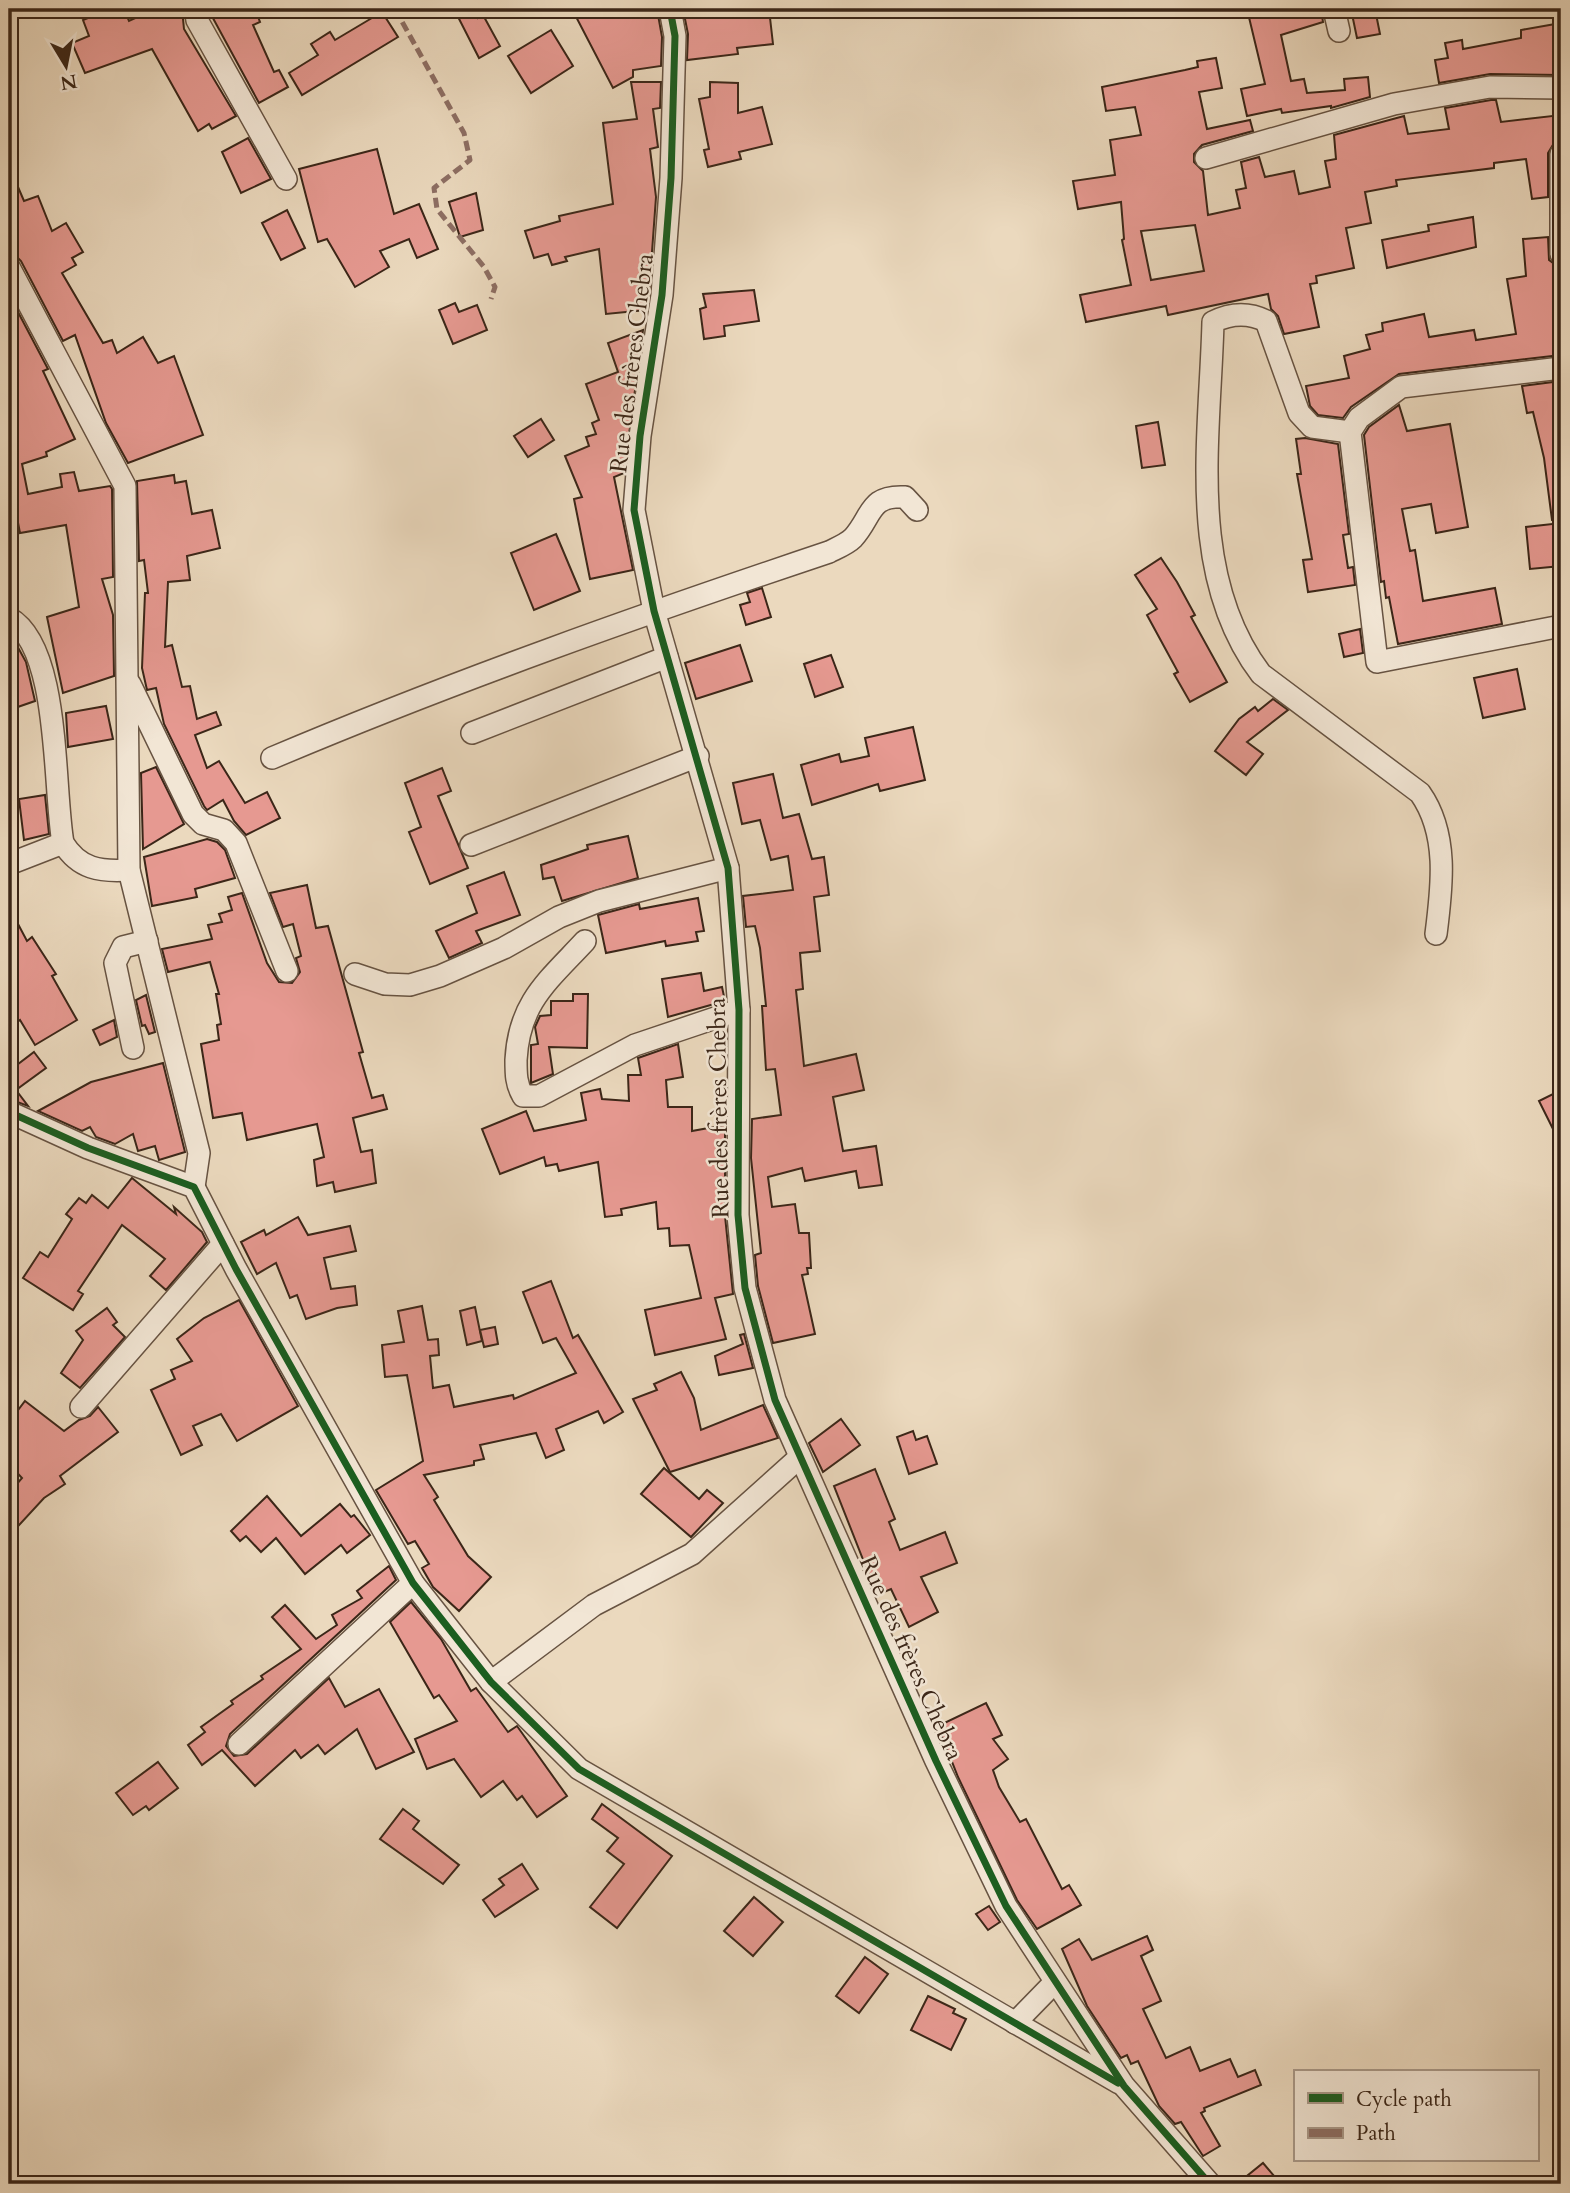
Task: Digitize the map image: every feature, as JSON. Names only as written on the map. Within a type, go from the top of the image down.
[{"type":"street","points":[[195,9],[197,20],[286,179]]},
{"type":"street","name":"Rue des frères Chebra","points":[[670,9],[675,36],[671,178],[662,295],[640,436],[634,510],[654,611],[698,756],[728,868],[738,1010],[738,1215],[745,1288],[775,1400],[936,1761],[1006,1906],[1124,2086],[1210,2184]]},
{"type":"street","points":[[1334,9],[1339,31]]},
{"type":"street","points":[[1206,158],[1394,104],[1490,87],[1561,88]]},
{"type":"street","points":[[1561,154],[1561,254]]},
{"type":"street","points":[[9,267],[125,486],[129,870],[199,1153],[194,1186],[223,1244],[413,1583],[491,1682],[579,1769],[1124,2086]]},
{"type":"street","points":[[1350,432],[1312,427],[1299,413],[1266,321],[1255,316],[1228,314],[1213,323],[1207,505],[1226,607],[1243,650],[1261,674],[1420,793],[1430,808],[1440,835],[1441,895],[1436,934]]},
{"type":"street","points":[[1561,368],[1401,387],[1359,418],[1350,432],[1377,662],[1561,626]]},
{"type":"street","points":[[272,758],[419,696],[654,611],[829,552],[851,540],[872,505],[891,496],[905,497],[917,510]]},
{"type":"street","points":[[9,618],[18,623],[34,644],[51,706],[63,844],[69,854],[85,867],[106,872],[129,870]]},
{"type":"street","points":[[472,733],[667,657]]},
{"type":"street","points":[[128,678],[193,814],[203,824],[224,830],[236,843],[287,971]]},
{"type":"street","points":[[471,845],[698,756]]},
{"type":"street","points":[[9,864],[63,844]]},
{"type":"street","points":[[355,974],[385,984],[410,985],[479,959],[559,917],[599,901],[728,868]]},
{"type":"street","points":[[133,1048],[114,963],[123,947],[147,941]]},
{"type":"street","points":[[585,941],[531,1001],[518,1033],[516,1078],[523,1096],[539,1096],[561,1087],[635,1045],[738,1010]]},
{"type":"street","points":[[9,1112],[88,1148],[194,1186]]},
{"type":"street","points":[[80,1407],[223,1244]]},
{"type":"street","points":[[491,1682],[594,1605],[692,1554],[800,1457]]},
{"type":"street","points":[[239,1744],[413,1583]]},
{"type":"street","points":[[1015,2023],[1054,1983]]},
{"type":"building","points":[[110,9],[124,9],[129,21],[155,9],[182,9],[184,29],[236,116],[212,129],[209,124],[198,131],[152,49],[85,73],[72,43],[89,36],[83,20]]},
{"type":"building","points":[[208,9],[255,9],[260,22],[253,25],[274,72],[279,70],[288,87],[259,103]]},
{"type":"building","points":[[454,9],[475,9],[478,18],[483,15],[500,46],[479,58]]},
{"type":"building","points":[[572,9],[657,9],[662,37],[661,66],[633,70],[633,77],[613,88]]},
{"type":"building","points":[[683,9],[769,9],[773,44],[737,48],[738,54],[687,60],[688,34]]},
{"type":"building","points":[[1247,9],[1321,9],[1323,22],[1281,35],[1291,81],[1304,79],[1307,93],[1345,90],[1344,79],[1368,77],[1370,97],[1331,108],[1282,113],[1281,109],[1247,116],[1241,89],[1265,84]]},
{"type":"building","points":[[1347,9],[1375,9],[1380,34],[1357,38],[1352,14],[1349,15]]},
{"type":"building","points":[[382,12],[398,37],[302,95],[289,73],[318,55],[311,44],[330,32],[335,40]]},
{"type":"building","points":[[1561,23],[1561,75],[1490,74],[1439,83],[1435,60],[1448,58],[1445,43],[1462,40],[1463,49],[1521,38],[1521,30]]},
{"type":"building","points":[[551,30],[573,66],[531,93],[508,56]]},
{"type":"building","points":[[1216,58],[1222,88],[1199,92],[1207,129],[1250,120],[1253,131],[1202,145],[1194,154],[1194,162],[1203,171],[1208,215],[1240,208],[1236,190],[1246,188],[1241,162],[1259,157],[1265,177],[1294,171],[1299,194],[1330,187],[1325,161],[1336,159],[1334,135],[1404,116],[1408,134],[1449,129],[1445,108],[1491,100],[1496,100],[1501,122],[1561,115],[1561,141],[1554,143],[1548,153],[1548,197],[1532,199],[1526,159],[1494,163],[1494,168],[1396,180],[1397,186],[1365,192],[1371,223],[1346,228],[1354,268],[1316,276],[1317,283],[1310,284],[1319,327],[1284,334],[1278,316],[1271,309],[1268,294],[1168,315],[1166,306],[1086,322],[1080,295],[1131,285],[1122,240],[1121,202],[1078,209],[1073,181],[1115,175],[1110,140],[1141,135],[1135,107],[1106,111],[1102,87],[1198,67],[1197,61]],"holes":[[[1195,225],[1204,271],[1151,280],[1141,231]]]},
{"type":"building","points":[[631,82],[661,82],[660,108],[653,109],[658,147],[650,149],[656,197],[649,293],[646,310],[606,314],[599,249],[565,257],[567,261],[552,265],[548,254],[534,258],[525,231],[560,221],[559,216],[613,204],[603,123],[637,119]]},
{"type":"building","points":[[710,82],[738,83],[738,113],[762,107],[772,144],[739,152],[741,159],[708,167],[704,150],[709,149],[699,99],[710,97]]},
{"type":"building","points":[[248,138],[271,179],[241,193],[222,152]]},
{"type":"building","points":[[377,149],[394,214],[419,204],[438,249],[417,258],[409,239],[380,251],[389,267],[355,287],[327,239],[318,242],[299,169]]},
{"type":"building","points":[[9,166],[24,201],[38,196],[52,231],[66,223],[83,252],[72,258],[76,265],[62,273],[103,343],[112,340],[117,353],[143,337],[158,363],[174,356],[203,435],[128,463],[106,423],[75,335],[63,341],[21,261],[9,249]]},
{"type":"building","points":[[476,193],[483,230],[460,237],[449,202]]},
{"type":"building","points":[[287,210],[305,248],[281,260],[262,223]]},
{"type":"building","points":[[1473,217],[1476,247],[1387,268],[1382,240],[1429,231],[1428,225]]},
{"type":"building","points":[[1548,237],[1549,260],[1557,266],[1557,271],[1561,271],[1561,290],[1555,291],[1561,355],[1399,374],[1351,407],[1343,418],[1318,415],[1310,406],[1306,386],[1349,378],[1344,356],[1370,349],[1366,335],[1383,331],[1382,323],[1424,314],[1429,337],[1474,330],[1476,340],[1516,334],[1507,279],[1526,276],[1523,239]]},
{"type":"building","points":[[754,290],[759,321],[724,326],[725,336],[704,339],[700,309],[706,307],[703,294]]},
{"type":"building","points":[[9,295],[48,369],[43,371],[75,439],[46,452],[47,456],[22,464],[28,494],[62,487],[60,474],[74,472],[79,491],[110,486],[112,489],[113,577],[102,579],[113,615],[114,676],[63,693],[47,617],[79,607],[66,525],[20,533],[9,476]]},
{"type":"building","points":[[455,303],[459,312],[477,305],[487,330],[453,344],[439,310]]},
{"type":"building","points":[[643,330],[624,473],[614,477],[633,570],[590,579],[574,499],[582,497],[565,456],[589,446],[586,437],[596,434],[592,423],[599,420],[586,384],[618,372],[608,343]]},
{"type":"building","points":[[1561,381],[1561,519],[1552,520],[1544,458],[1533,412],[1527,413],[1522,386]]},
{"type":"building","points":[[1399,405],[1407,431],[1450,424],[1468,527],[1436,533],[1431,504],[1402,509],[1410,551],[1415,550],[1423,601],[1495,588],[1502,624],[1398,644],[1389,597],[1386,598],[1384,581],[1381,582],[1364,435],[1369,427]]},
{"type":"building","points":[[541,419],[554,440],[528,457],[514,436]]},
{"type":"building","points":[[1158,422],[1165,465],[1142,468],[1136,426]]},
{"type":"building","points":[[1296,439],[1338,444],[1349,534],[1343,535],[1348,568],[1353,567],[1355,585],[1308,592],[1303,560],[1312,559],[1297,474],[1301,474]]},
{"type":"building","points":[[174,475],[175,483],[186,481],[192,514],[212,510],[220,548],[187,556],[190,580],[168,582],[165,647],[172,645],[182,687],[190,686],[197,719],[216,712],[221,725],[195,735],[207,768],[219,761],[245,803],[267,792],[280,818],[246,835],[234,821],[223,800],[207,810],[204,806],[164,724],[156,688],[147,690],[142,668],[145,593],[148,593],[144,560],[139,561],[137,481]]},
{"type":"building","points":[[1561,523],[1561,566],[1530,569],[1526,527]]},
{"type":"building","points":[[556,534],[580,591],[534,610],[511,553]]},
{"type":"building","points":[[1161,558],[1195,615],[1191,617],[1227,682],[1190,702],[1174,674],[1178,672],[1147,615],[1157,609],[1135,575]]},
{"type":"building","points":[[762,588],[771,617],[746,625],[740,605],[750,602],[747,593]]},
{"type":"building","points":[[1360,629],[1363,653],[1344,657],[1339,634]]},
{"type":"building","points":[[9,642],[15,642],[26,662],[35,701],[9,710]]},
{"type":"building","points":[[740,645],[752,681],[696,699],[685,663]]},
{"type":"building","points":[[831,655],[843,687],[815,697],[804,664]]},
{"type":"building","points":[[1517,669],[1525,709],[1483,718],[1474,678]]},
{"type":"building","points":[[1273,699],[1288,710],[1247,742],[1263,754],[1246,775],[1215,751],[1239,719],[1255,707],[1258,711]]},
{"type":"building","points":[[106,706],[113,739],[68,747],[66,713]]},
{"type":"building","points":[[913,727],[925,780],[880,791],[878,784],[812,805],[801,765],[839,754],[841,762],[869,756],[865,738]]},
{"type":"building","points":[[156,767],[184,824],[143,849],[141,773]]},
{"type":"building","points":[[442,768],[451,791],[438,796],[468,868],[430,884],[409,832],[421,827],[405,783]]},
{"type":"building","points":[[773,774],[783,818],[799,814],[812,859],[824,857],[829,895],[814,897],[820,951],[800,953],[803,989],[796,990],[804,1066],[856,1054],[864,1090],[833,1097],[843,1151],[876,1146],[882,1185],[859,1188],[856,1171],[805,1181],[802,1168],[768,1177],[772,1207],[795,1204],[799,1233],[809,1233],[811,1268],[807,1268],[808,1274],[802,1275],[815,1334],[773,1343],[758,1286],[755,1255],[761,1253],[751,1158],[752,1119],[781,1115],[775,1069],[766,1070],[762,1006],[766,1006],[760,948],[755,926],[746,927],[743,896],[793,890],[788,856],[771,860],[760,820],[742,824],[733,783]]},
{"type":"building","points":[[45,795],[49,834],[24,840],[19,799]]},
{"type":"building","points":[[628,836],[638,878],[562,901],[554,877],[543,879],[541,865],[588,849],[587,845]]},
{"type":"building","points":[[207,839],[217,842],[225,850],[235,878],[195,889],[197,897],[152,906],[144,857]]},
{"type":"building","points":[[504,872],[520,915],[476,931],[482,943],[449,958],[436,931],[477,913],[467,886]]},
{"type":"building","points":[[307,885],[316,928],[328,926],[363,1052],[359,1053],[372,1098],[383,1095],[387,1109],[353,1118],[361,1152],[372,1150],[376,1183],[335,1192],[333,1182],[317,1186],[314,1160],[324,1157],[317,1124],[247,1140],[242,1113],[213,1118],[201,1044],[219,1040],[217,1025],[221,1024],[216,994],[219,994],[210,962],[168,972],[162,949],[212,939],[208,925],[222,922],[219,914],[232,910],[228,897],[242,893],[267,963],[279,982],[292,983],[300,972],[296,958],[301,956],[293,924],[283,927],[270,893]]},
{"type":"building","points":[[698,898],[704,931],[696,932],[698,941],[666,946],[665,941],[606,953],[598,915],[639,904],[640,909]]},
{"type":"building","points":[[9,907],[27,941],[32,937],[56,974],[52,976],[77,1020],[35,1045],[20,1020],[9,1028]]},
{"type":"building","points":[[701,973],[704,991],[722,987],[725,1001],[668,1017],[662,979]]},
{"type":"building","points":[[573,994],[588,994],[587,1048],[549,1047],[553,1074],[531,1083],[531,1045],[538,1044],[535,1027],[540,1016],[551,1015],[551,1001],[573,1001]]},
{"type":"building","points":[[146,995],[155,1032],[149,1034],[145,1025],[142,1026],[136,1000]]},
{"type":"building","points":[[114,1020],[117,1037],[100,1045],[93,1030]]},
{"type":"building","points":[[678,1044],[683,1077],[666,1080],[668,1107],[692,1107],[692,1131],[725,1125],[725,1216],[733,1294],[715,1298],[726,1339],[655,1355],[645,1310],[701,1298],[689,1245],[670,1246],[669,1228],[658,1229],[656,1202],[621,1209],[622,1215],[605,1217],[598,1162],[559,1171],[557,1164],[546,1166],[544,1157],[500,1174],[482,1129],[526,1111],[534,1131],[586,1120],[581,1093],[600,1089],[602,1099],[629,1101],[628,1075],[641,1075],[638,1058]]},
{"type":"building","points":[[34,1052],[46,1068],[16,1090],[28,1106],[9,1099],[9,1071]]},
{"type":"building","points":[[163,1063],[185,1152],[159,1160],[155,1146],[138,1151],[133,1134],[115,1144],[96,1137],[90,1127],[82,1131],[38,1111],[91,1082]]},
{"type":"building","points":[[1561,1090],[1561,1145],[1539,1101]]},
{"type":"building","points":[[132,1178],[176,1214],[174,1207],[202,1232],[207,1242],[166,1290],[150,1276],[165,1259],[122,1225],[78,1291],[83,1294],[73,1310],[23,1278],[40,1252],[48,1257],[72,1219],[66,1214],[79,1198],[86,1203],[92,1195],[108,1208]]},
{"type":"building","points":[[298,1217],[308,1235],[350,1226],[356,1251],[324,1258],[331,1289],[355,1286],[357,1305],[337,1308],[306,1319],[297,1295],[290,1298],[276,1263],[257,1274],[241,1242],[264,1230],[266,1235]]},
{"type":"building","points":[[551,1281],[573,1338],[578,1335],[623,1412],[604,1423],[598,1411],[556,1429],[564,1450],[546,1458],[536,1433],[480,1445],[484,1459],[474,1461],[474,1465],[424,1475],[438,1497],[434,1500],[468,1556],[491,1577],[459,1611],[433,1587],[422,1568],[429,1564],[415,1541],[408,1544],[376,1490],[423,1461],[407,1375],[385,1377],[382,1345],[404,1342],[398,1311],[422,1306],[428,1340],[438,1339],[439,1355],[430,1356],[433,1388],[449,1385],[454,1407],[513,1395],[514,1399],[576,1373],[556,1338],[543,1343],[523,1292]]},
{"type":"building","points":[[239,1300],[298,1406],[237,1441],[221,1414],[193,1426],[202,1445],[181,1455],[151,1390],[175,1379],[171,1370],[192,1361],[177,1339],[204,1318]]},
{"type":"building","points":[[475,1307],[482,1341],[467,1345],[460,1311]]},
{"type":"building","points":[[107,1308],[117,1322],[113,1325],[125,1337],[80,1388],[61,1373],[83,1340],[76,1331]]},
{"type":"building","points":[[495,1327],[498,1344],[484,1347],[480,1330]]},
{"type":"building","points":[[744,1334],[753,1368],[719,1375],[715,1356],[743,1344],[740,1335]]},
{"type":"building","points":[[681,1372],[694,1398],[701,1430],[763,1405],[778,1438],[670,1472],[633,1399],[657,1390],[654,1384]]},
{"type":"building","points":[[25,1401],[64,1431],[90,1416],[98,1407],[118,1432],[60,1476],[65,1484],[44,1498],[9,1536],[9,1493],[22,1478],[9,1464],[9,1422]]},
{"type":"building","points":[[841,1419],[860,1445],[823,1472],[809,1443]]},
{"type":"building","points":[[913,1431],[916,1440],[927,1436],[937,1464],[909,1474],[897,1437]]},
{"type":"building","points":[[664,1468],[699,1499],[707,1490],[723,1503],[691,1537],[641,1494]]},
{"type":"building","points":[[875,1469],[895,1519],[889,1522],[900,1550],[945,1532],[957,1563],[921,1577],[938,1612],[909,1627],[891,1589],[877,1595],[834,1486]]},
{"type":"building","points":[[267,1496],[301,1536],[340,1504],[351,1517],[354,1515],[370,1535],[347,1553],[341,1545],[305,1574],[276,1538],[261,1552],[246,1536],[240,1541],[231,1531]]},
{"type":"building","points":[[389,1566],[396,1580],[230,1734],[226,1746],[234,1756],[247,1754],[329,1678],[345,1707],[379,1689],[414,1752],[376,1769],[357,1729],[325,1754],[318,1745],[301,1758],[295,1750],[255,1786],[222,1750],[202,1765],[188,1745],[205,1732],[201,1727],[233,1704],[231,1701],[263,1679],[261,1676],[301,1649],[272,1617],[285,1605],[316,1639],[337,1625],[332,1615],[362,1598],[357,1591]]},
{"type":"building","points":[[411,1602],[441,1639],[471,1691],[476,1688],[508,1732],[517,1726],[567,1796],[537,1817],[522,1796],[517,1800],[503,1781],[481,1797],[454,1759],[427,1769],[415,1739],[457,1721],[439,1695],[434,1698],[390,1622]]},
{"type":"building","points":[[986,1703],[1002,1735],[993,1739],[1008,1759],[993,1770],[999,1787],[1020,1822],[1026,1819],[1062,1889],[1069,1885],[1081,1905],[1037,1929],[1017,1900],[958,1777],[938,1726]]},
{"type":"building","points":[[158,1762],[178,1788],[149,1810],[146,1806],[133,1815],[116,1793]]},
{"type":"building","points":[[602,1804],[672,1856],[617,1928],[590,1907],[624,1864],[607,1851],[618,1838],[592,1819]]},
{"type":"building","points":[[403,1809],[419,1821],[413,1829],[459,1865],[443,1884],[380,1839]]},
{"type":"building","points":[[522,1864],[538,1889],[495,1917],[483,1900],[504,1885],[499,1879]]},
{"type":"building","points":[[754,1897],[783,1922],[753,1956],[724,1931]]},
{"type":"building","points":[[989,1906],[1000,1922],[988,1930],[976,1914]]},
{"type":"building","points":[[1147,1936],[1153,1950],[1141,1956],[1161,2001],[1143,2009],[1166,2058],[1190,2047],[1200,2071],[1230,2059],[1238,2077],[1255,2070],[1261,2085],[1204,2108],[1205,2111],[1201,2113],[1220,2146],[1203,2156],[1181,2122],[1175,2124],[1159,2106],[1138,2061],[1131,2064],[1127,2055],[1121,2058],[1087,2006],[1062,1949],[1079,1939],[1092,1960]]},
{"type":"building","points":[[865,1957],[888,1974],[859,2013],[836,1996]]},
{"type":"building","points":[[928,1996],[955,2009],[953,2013],[966,2019],[951,2050],[911,2030]]},
{"type":"building","points":[[1263,2163],[1281,2184],[1237,2184]]},
{"type":"marked path","points":[[395,9],[464,133],[470,160],[434,188],[437,209],[484,267],[495,287],[491,299]]},
{"type":"cycle path","points":[[670,9],[675,36],[671,178],[662,295],[640,436],[634,510],[654,611],[728,868],[739,1010],[738,1215],[745,1288],[775,1400],[936,1761],[1006,1906],[1124,2086],[1210,2184]]},
{"type":"cycle path","points":[[9,1112],[88,1148],[194,1187],[236,1269],[413,1583],[491,1682],[579,1769],[1118,2083]]}]
